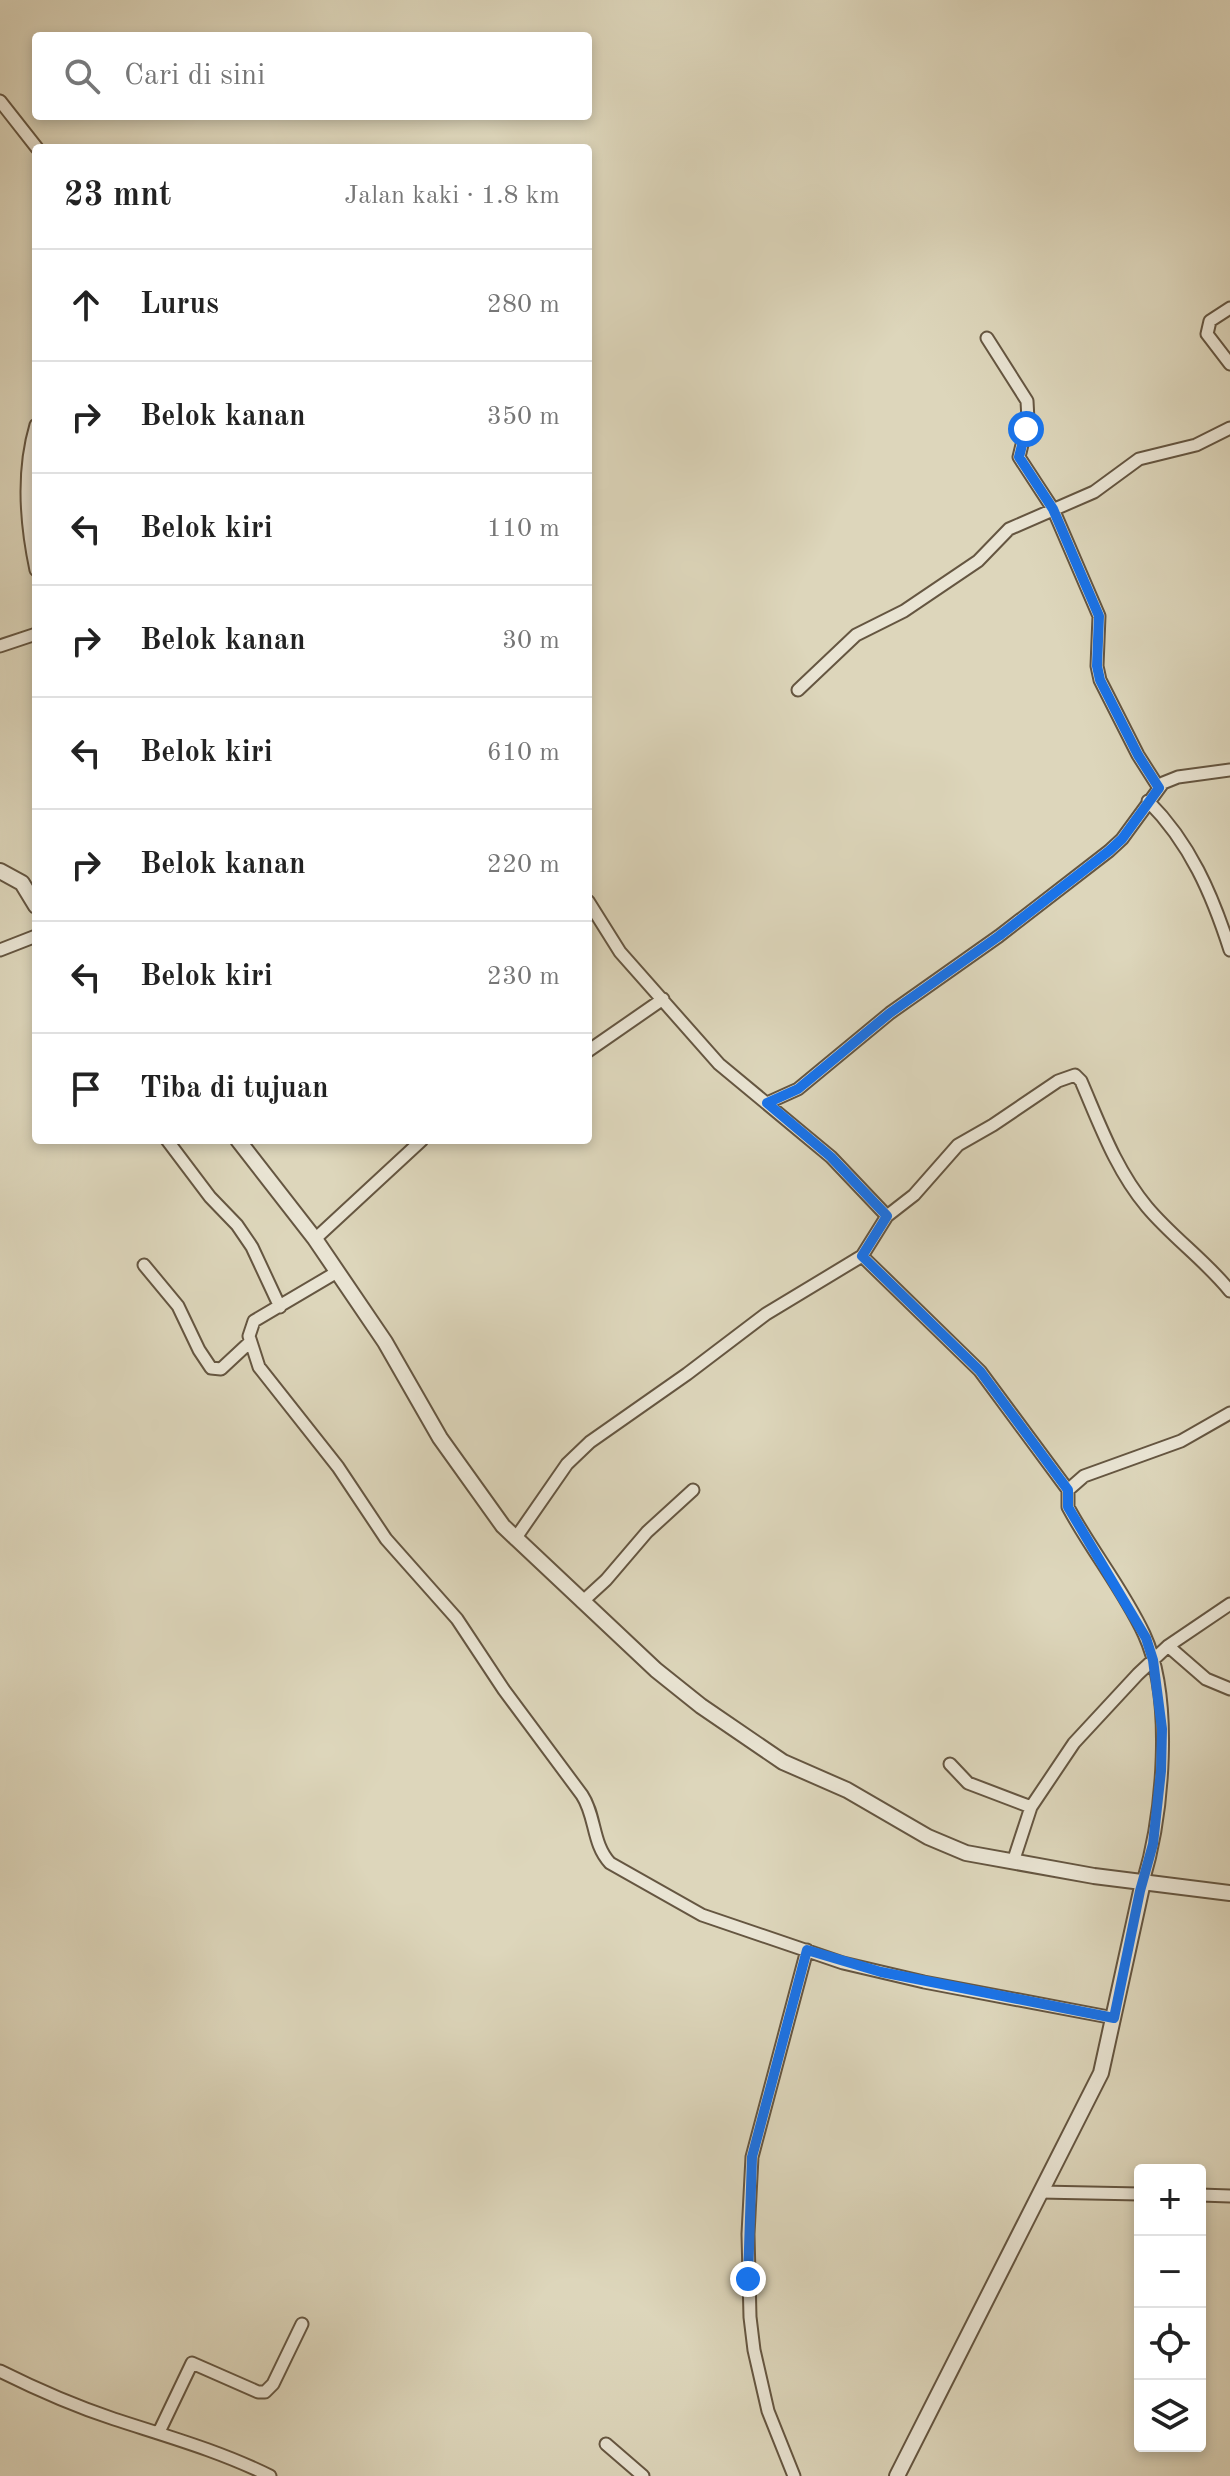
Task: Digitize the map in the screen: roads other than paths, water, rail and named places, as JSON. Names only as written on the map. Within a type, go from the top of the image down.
[{"type":"street","points":[[0,101],[34,144]]},
{"type":"street","points":[[1230,308],[1210,321],[1207,334],[1230,364]]},
{"type":"street","points":[[987,338],[1027,401],[1028,420],[1019,457],[1053,509],[1099,616],[1097,666],[1100,680],[1138,755],[1159,788]]},
{"type":"street","points":[[798,690],[856,635],[904,611],[978,561],[1009,529],[1094,492],[1139,459],[1188,448],[1230,428]]},
{"type":"street","points":[[32,442],[28,458],[28,533],[32,552]]},
{"type":"street","points":[[0,646],[32,635]]},
{"type":"street","points":[[767,1103],[798,1089],[890,1013],[999,936],[1109,851],[1122,839],[1159,788],[1178,777],[1230,770]]},
{"type":"street","points":[[1148,801],[1166,818],[1189,849],[1230,950]]},
{"type":"street","points":[[0,871],[22,883],[32,899]]},
{"type":"street","points":[[592,907],[620,952],[719,1064],[831,1157],[887,1216]]},
{"type":"street","points":[[0,950],[32,938]]},
{"type":"street","points":[[592,1048],[663,999]]},
{"type":"street","points":[[515,1539],[567,1464],[590,1442],[766,1314],[862,1256],[887,1216],[914,1195],[958,1145],[1058,1081],[1075,1075],[1081,1081],[1111,1152],[1127,1181],[1161,1222],[1230,1291]]},
{"type":"street","points":[[170,1144],[252,1247],[280,1307]]},
{"type":"street","points":[[245,1144],[315,1239],[385,1342],[440,1438],[487,1505],[515,1539],[582,1602],[656,1670],[701,1706],[766,1751],[802,1771],[855,1795],[928,1837],[966,1853],[1230,1893]]},
{"type":"street","points":[[315,1239],[418,1144]]},
{"type":"street","points":[[862,1256],[980,1371],[1068,1490],[1068,1507],[1142,1631],[1153,1660],[1162,1729],[1153,1844],[1101,2073],[897,2476]]},
{"type":"street","points":[[144,1265],[178,1306],[211,1368],[221,1369],[250,1342]]},
{"type":"street","points":[[337,1272],[254,1321],[250,1328],[250,1342],[259,1367],[338,1467],[386,1539],[457,1619],[582,1795],[606,1858],[685,1908],[807,1950],[881,1972],[1114,2018]]},
{"type":"street","points":[[1068,1490],[1084,1476],[1181,1441],[1230,1413]]},
{"type":"street","points":[[582,1602],[606,1580],[647,1532],[693,1490]]},
{"type":"street","points":[[1013,1862],[1031,1807],[1074,1743],[1168,1646],[1230,1604]]},
{"type":"street","points":[[1168,1646],[1206,1679],[1230,1689]]},
{"type":"street","points":[[950,1764],[968,1783],[1031,1807]]},
{"type":"street","points":[[794,2476],[768,2411],[754,2350],[748,2234],[752,2157],[807,1950]]},
{"type":"street","points":[[1040,2192],[1134,2194]]},
{"type":"street","points":[[1206,2195],[1230,2196]]},
{"type":"street","points":[[159,2432],[190,2365],[195,2362],[249,2388],[265,2392],[273,2384],[302,2324]]},
{"type":"street","points":[[0,2371],[112,2418],[159,2432],[270,2476]]},
{"type":"street","points":[[606,2444],[643,2476]]}]
